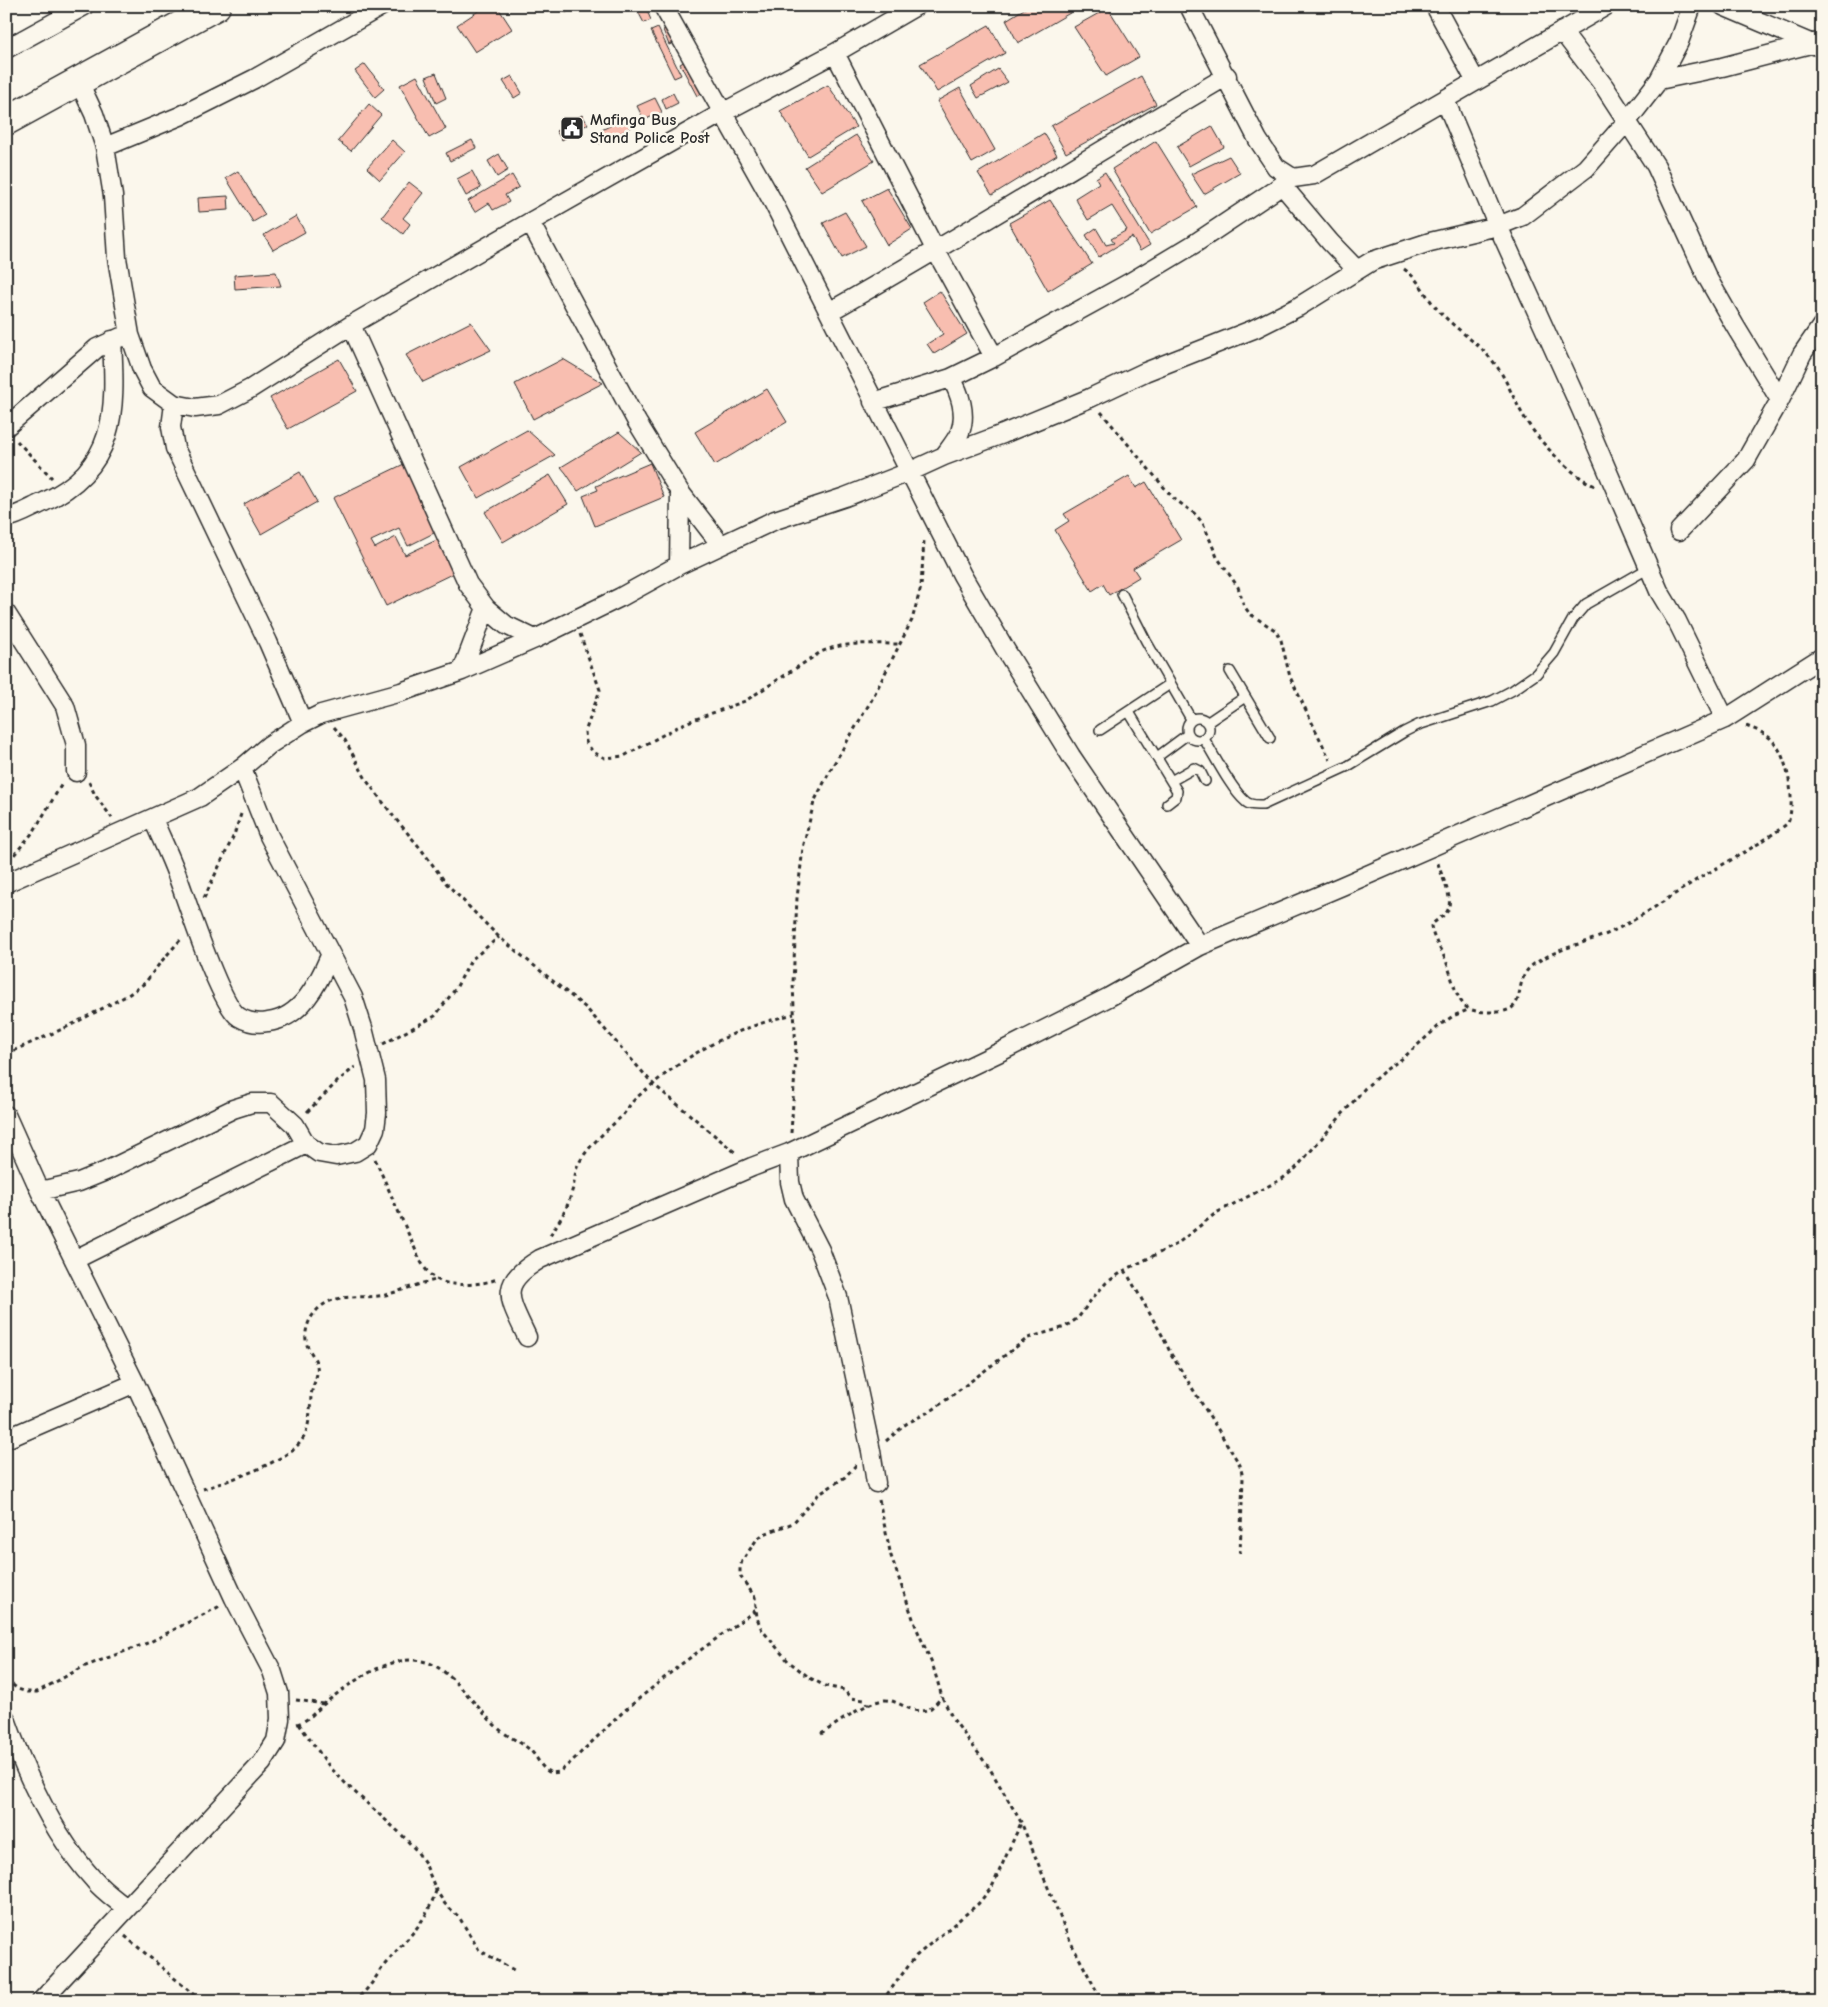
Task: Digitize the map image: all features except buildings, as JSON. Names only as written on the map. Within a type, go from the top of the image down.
[{"type":"highway","points":[[6,121],[216,6]]},
{"type":"street","points":[[10,41],[84,6]]},
{"type":"street","points":[[105,147],[180,116],[254,79],[382,6]]},
{"type":"street","points":[[663,6],[773,202],[909,472],[932,511],[962,575],[1071,756],[1200,946]]},
{"type":"street","points":[[79,82],[94,114],[105,147],[113,196],[116,258],[130,335],[142,369],[152,388],[174,404],[195,408],[219,405],[250,389],[351,325],[530,222],[916,6]]},
{"type":"street","points":[[1189,6],[1227,76],[1258,140],[1276,167],[1288,181],[1330,242],[1364,265]]},
{"type":"street","points":[[1435,6],[1475,80]]},
{"type":"street","points":[[873,402],[951,378],[994,357],[1129,283],[1194,244],[1288,181],[1314,175],[1445,100],[1475,80],[1606,6]]},
{"type":"street","points":[[6,883],[200,797],[242,768],[269,745],[321,714],[401,692],[462,670],[535,639],[721,545],[775,520],[909,472],[944,456],[1090,398],[1145,372],[1254,329],[1298,307],[1364,265],[1430,242],[1498,226],[1523,216],[1586,168],[1628,120],[1659,80],[1679,42],[1692,6]]},
{"type":"street","points":[[1723,6],[1819,45]]},
{"type":"street","points":[[1562,32],[1585,59],[1628,120],[1656,166],[1707,277],[1780,400]]},
{"type":"street","points":[[1659,80],[1819,45]]},
{"type":"street","points":[[835,53],[936,251],[994,357]]},
{"type":"street","points":[[829,312],[936,251],[1129,133],[1227,76]]},
{"type":"street","points":[[1445,100],[1498,226],[1649,568],[1725,719]]},
{"type":"street","points":[[530,222],[637,422],[680,492],[721,545]]},
{"type":"street","points":[[351,325],[468,584],[486,608],[506,625],[535,639]]},
{"type":"street","points":[[1679,530],[1746,460],[1780,400],[1802,354],[1822,325]]},
{"type":"street","points":[[9,431],[97,348],[112,340],[130,335]]},
{"type":"street","points":[[6,518],[52,498],[64,490],[84,475],[104,446],[113,415],[112,340]]},
{"type":"street","points":[[944,456],[960,432],[962,413],[960,394],[951,378]]},
{"type":"street","points":[[174,404],[172,427],[174,448],[268,642],[303,723]]},
{"type":"street","points":[[679,566],[680,492]]},
{"type":"street","points":[[462,670],[486,608]]},
{"type":"street","points":[[6,613],[65,706],[76,745],[76,772]]},
{"type":"street","points":[[527,1338],[513,1308],[510,1291],[513,1280],[523,1269],[540,1259],[788,1153],[998,1054],[1109,997],[1200,946],[1725,719],[1822,657]]},
{"type":"street","points":[[40,1191],[79,1182],[106,1172],[233,1109],[252,1103],[271,1103],[295,1125],[306,1144],[319,1153],[336,1156],[355,1152],[368,1144],[375,1128],[377,1113],[376,1080],[353,997],[330,956],[311,914],[268,836],[242,768]]},
{"type":"street","points":[[153,819],[171,859],[221,990],[238,1017],[255,1024],[276,1021],[295,1011],[311,994],[330,956]]},
{"type":"street","points":[[6,1115],[40,1191],[136,1383],[234,1598],[272,1670],[279,1693],[280,1719],[276,1741],[262,1763],[40,2001]]},
{"type":"street","points":[[74,1260],[306,1144]]},
{"type":"street","points":[[788,1153],[790,1182],[794,1199],[820,1250],[838,1297],[876,1483]]},
{"type":"street","points":[[6,1439],[136,1383]]},
{"type":"street","points":[[6,1719],[31,1782],[74,1856],[95,1882],[126,1908]]},
{"type":"lane","points":[[1204,738],[1245,802],[1254,806],[1263,805],[1335,772],[1418,725],[1492,702],[1513,690],[1536,674],[1554,653],[1573,619],[1586,604],[1649,568]]},
{"type":"lane","points":[[1122,594],[1191,719]]},
{"type":"lane","points":[[1230,671],[1270,738]]},
{"type":"lane","points":[[1100,730],[1170,684]]},
{"type":"lane","points":[[1208,722],[1245,697]]},
{"type":"lane","points":[[1129,712],[1178,794],[1167,804]]},
{"type":"lane","points":[[1203,718],[1208,722],[1210,728],[1208,734],[1198,740],[1192,739],[1186,729],[1191,719],[1203,718]]},
{"type":"lane","points":[[1156,757],[1188,734]]},
{"type":"lane","points":[[1172,782],[1194,768],[1200,771],[1205,781]]},
{"type":"path","points":[[1364,265],[1399,267],[1416,279],[1438,310],[1490,358],[1498,368],[1524,418],[1544,443],[1585,482],[1599,488],[1617,492]]},
{"type":"path","points":[[1090,398],[1153,477],[1173,498],[1194,513],[1203,523],[1217,557],[1238,587],[1244,606],[1250,614],[1275,630],[1281,640],[1290,677],[1335,772]]},
{"type":"path","points":[[9,431],[64,490]]},
{"type":"path","points":[[788,1153],[795,1085],[793,983],[797,898],[802,848],[814,802],[832,767],[871,701],[912,620],[921,587],[923,544],[932,511]]},
{"type":"path","points":[[575,619],[600,690],[585,732],[586,742],[593,752],[605,758],[624,756],[685,723],[745,700],[833,647],[846,644],[899,644]]},
{"type":"path","points":[[321,714],[345,740],[367,780],[446,882],[499,937],[586,1008],[653,1084],[752,1167]]},
{"type":"path","points":[[869,1705],[864,1700],[851,1698],[844,1690],[824,1686],[810,1678],[788,1661],[762,1630],[756,1610],[755,1597],[740,1576],[740,1568],[757,1539],[764,1534],[793,1522],[818,1495],[845,1477],[871,1452],[906,1424],[934,1409],[1028,1338],[1065,1327],[1078,1318],[1106,1283],[1125,1270],[1177,1244],[1216,1213],[1282,1179],[1296,1168],[1365,1088],[1440,1025],[1453,1016],[1470,1009],[1498,1012],[1512,1008],[1519,999],[1524,976],[1531,966],[1549,956],[1608,933],[1638,918],[1707,874],[1738,857],[1788,823],[1792,804],[1782,753],[1774,741],[1764,734],[1725,719]]},
{"type":"path","points":[[6,863],[34,831],[68,775],[76,772],[88,781],[104,808],[126,831]]},
{"type":"path","points":[[6,1054],[69,1026],[139,988],[176,946],[192,918],[234,835],[251,791]]},
{"type":"path","points":[[1437,845],[1438,866],[1450,898],[1450,905],[1446,913],[1431,926],[1432,934],[1446,962],[1461,1000],[1470,1009]]},
{"type":"path","points":[[295,1125],[338,1081],[380,1046],[435,1016],[456,988],[471,960],[499,937]]},
{"type":"path","points":[[540,1259],[549,1238],[563,1215],[572,1191],[578,1165],[597,1140],[625,1114],[634,1100],[703,1048],[731,1034],[765,1021],[794,1014]]},
{"type":"path","points":[[368,1144],[420,1260],[436,1280]]},
{"type":"path","points":[[186,1495],[236,1478],[272,1461],[288,1452],[302,1440],[308,1424],[312,1389],[318,1368],[307,1344],[306,1328],[311,1316],[321,1306],[342,1296],[369,1298],[436,1280],[465,1285],[490,1282],[523,1269]]},
{"type":"path","points":[[1125,1270],[1171,1354],[1240,1465],[1243,1478],[1240,1554]]},
{"type":"path","points":[[876,1483],[891,1556],[916,1627],[933,1666],[942,1697],[953,1719],[990,1769],[1021,1822],[1070,1941],[1102,2001]]},
{"type":"path","points":[[6,1680],[18,1689],[27,1692],[37,1692],[83,1667],[150,1642],[234,1598]]},
{"type":"path","points":[[280,1719],[286,1723],[299,1724],[360,1677],[385,1666],[419,1660],[434,1664],[449,1676],[498,1729],[531,1751],[543,1768],[552,1774],[559,1772],[570,1763],[624,1711],[680,1665],[756,1610]]},
{"type":"path","points":[[279,1693],[303,1702],[325,1704]]},
{"type":"path","points":[[821,1734],[879,1700],[886,1700],[919,1712],[931,1708],[942,1697]]},
{"type":"path","points":[[299,1724],[329,1766],[416,1850],[425,1863],[436,1890],[445,1904],[459,1918],[479,1950],[517,1972]]},
{"type":"path","points":[[882,2001],[916,1956],[978,1904],[992,1887],[1021,1822]]},
{"type":"path","points":[[354,2001],[370,1987],[386,1963],[421,1924],[430,1910],[436,1890]]},
{"type":"path","points":[[111,1924],[200,2001]]},
{"type":"place","name":"Mafinga Bus Stand Police Post","points":[[572,128]]}]
